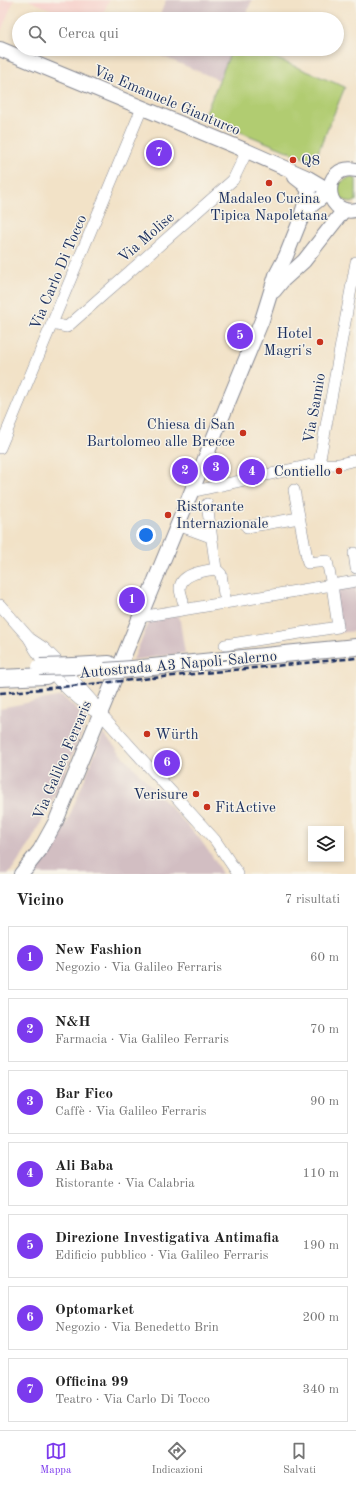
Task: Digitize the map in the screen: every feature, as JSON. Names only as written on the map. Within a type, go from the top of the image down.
[{"type":"highway","name":"Autostrada A3 Napoli-Salerno","points":[[134,665],[356,640]]},
{"type":"highway","name":"Autostrada A3 Napoli-Salerno","points":[[0,678],[43,672],[356,647]]},
{"type":"highway","name":"Autostrada A3 Napoli-Salerno","points":[[0,669],[43,672]]},
{"type":"main road","name":"Via Emanuele Gianturco","points":[[0,49],[12,54]]},
{"type":"main road","name":"Via Emanuele Gianturco","points":[[17,56],[247,151],[298,173],[330,190]]},
{"type":"main road","points":[[275,164],[297,178],[307,188],[308,195],[300,221]]},
{"type":"main road","name":"Via Emanuele Gianturco","points":[[298,173],[337,174],[346,170],[356,170]]},
{"type":"main road","points":[[337,174],[332,181],[330,190],[334,202],[353,210]]},
{"type":"main road","name":"Via Galileo Ferraris","points":[[21,874],[40,850],[51,832],[178,525],[269,297],[276,274],[300,221],[307,210],[330,190]]},
{"type":"main road","name":"Via Galileo Ferraris","points":[[269,297],[282,280],[304,260],[316,245],[353,210]]},
{"type":"main road","points":[[294,237],[293,247],[300,255],[306,254],[316,245]]},
{"type":"street","name":"Via Carlo Di Tocco","points":[[0,448],[142,108]]},
{"type":"street","name":"Via Molise","points":[[52,324],[67,327],[233,180],[247,151]]},
{"type":"street","name":"Via Sannio","points":[[319,464],[356,262]]},
{"type":"street","points":[[191,492],[319,464],[339,464],[356,460]]},
{"type":"street","points":[[225,645],[338,627],[327,560],[308,564],[294,490]]},
{"type":"street","points":[[207,504],[216,569],[221,574],[224,594]]},
{"type":"street","points":[[247,527],[299,518]]},
{"type":"street","points":[[178,525],[212,537]]},
{"type":"street","points":[[354,553],[356,568]]},
{"type":"street","points":[[183,601],[180,587],[183,580],[191,575],[216,569]]},
{"type":"street","points":[[140,617],[356,581]]},
{"type":"street","points":[[0,605],[29,638],[37,654],[68,689],[85,706],[101,714],[215,840],[238,874]]},
{"type":"shaded area","points":[[0,0],[14,0],[1,31],[0,31]]},
{"type":"shaded area","points":[[28,0],[109,0],[104,12],[57,12]]},
{"type":"shaded area","points":[[166,0],[252,0],[247,12],[161,12]]},
{"type":"shaded area","points":[[162,56],[229,56],[219,80]]},
{"type":"shaded area","points":[[356,584],[356,631],[337,633],[330,590]]},
{"type":"shaded area","points":[[179,615],[185,653],[133,660],[150,620]]},
{"type":"shaded area","points":[[62,696],[87,719],[60,785],[33,838],[14,868],[8,874],[0,874],[0,708]]},
{"type":"shaded area","points":[[103,734],[199,838],[214,859],[222,874],[35,874],[54,847],[67,822]]},
{"type":"green space","points":[[229,56],[270,56],[345,87],[314,162],[204,117]]},
{"type":"green space","points":[[350,177],[356,179],[356,201],[351,203],[340,198],[337,191],[340,183]]},
{"type":"railway","points":[[0,693],[356,658]]},
{"type":"place","name":"Officina 99","points":[[159,153]]},
{"type":"place","name":"Q8","points":[[293,160]]},
{"type":"place","name":"Madaleo Cucina Tipica Napoletana","points":[[269,183]]},
{"type":"place","name":"Direzione Investigativa Antimafia","points":[[240,336]]},
{"type":"place","name":"Hotel Magri's","points":[[320,342]]},
{"type":"place","name":"Chiesa di San Bartolomeo alle Brecce","points":[[243,433]]},
{"type":"place","name":"Bar Fico","points":[[216,468]]},
{"type":"place","name":"N&H","points":[[185,471]]},
{"type":"place","name":"Contiello","points":[[339,471]]},
{"type":"place","name":"Ali Baba","points":[[252,472]]},
{"type":"place","name":"Ristorante Internazionale","points":[[168,515]]},
{"type":"place","name":"New Fashion","points":[[132,600]]},
{"type":"place","name":"Würth","points":[[147,734]]},
{"type":"place","name":"Optomarket","points":[[167,763]]},
{"type":"place","name":"Verisure","points":[[196,794]]},
{"type":"place","name":"FitActive","points":[[207,807]]}]
